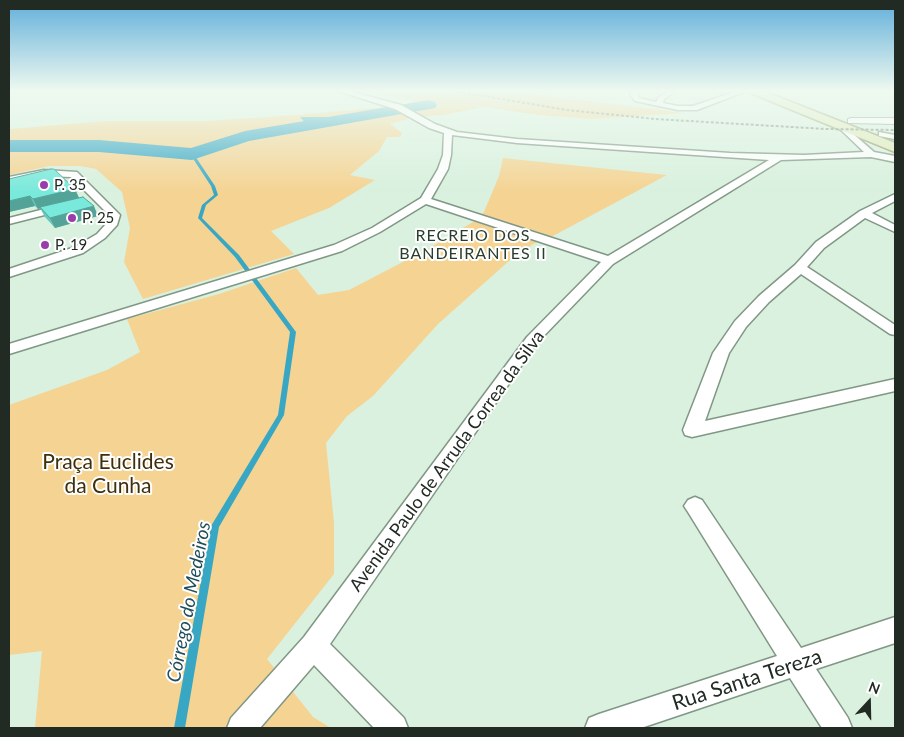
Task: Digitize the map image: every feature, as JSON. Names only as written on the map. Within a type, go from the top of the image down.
[{"type":"main road","points":[[853,124],[895,138]]},
{"type":"main road","points":[[853,124],[895,148]]},
{"type":"street","points":[[429,124],[456,134],[517,141],[780,158],[871,154],[895,159]]},
{"type":"street","points":[[852,124],[871,154]]},
{"type":"street","points":[[9,349],[338,248],[376,230],[426,200],[443,169],[447,155],[448,132]]},
{"type":"street","name":"Avenida Paulo de Arruda Correa da Silva","points":[[242,727],[313,646],[532,340],[609,261],[780,158]]},
{"type":"street","points":[[9,180],[44,173],[67,172],[74,174],[94,200],[114,215],[111,225],[101,236],[70,254],[9,273]]},
{"type":"street","points":[[895,197],[864,213],[820,245],[800,268],[764,299],[740,324],[721,353],[692,430],[895,385]]},
{"type":"street","points":[[426,200],[609,261]]},
{"type":"street","points":[[9,221],[71,206]]},
{"type":"street","points":[[864,213],[895,228]]},
{"type":"street","points":[[800,268],[895,331]]},
{"type":"street","points":[[695,506],[838,728]]},
{"type":"street","name":"Rua Santa Tereza","points":[[599,728],[798,664],[895,630]]},
{"type":"street","points":[[313,646],[394,728]]},
{"type":"green space","points":[[65,124],[391,124],[402,133],[400,137],[387,137],[379,151],[350,175],[375,180],[329,208],[271,231],[294,254],[143,299],[124,262],[130,228],[122,192],[96,169],[80,166],[49,166],[9,175],[9,129]]},
{"type":"green space","name":"Praça Euclides da Cunha","points":[[503,158],[667,175],[551,237],[533,244],[509,261],[438,324],[373,396],[347,416],[326,443],[334,523],[334,574],[267,659],[313,717],[331,728],[35,728],[42,651],[9,655],[9,405],[107,370],[140,352],[127,319],[219,294],[296,268],[318,295],[349,290],[426,250],[473,222],[484,212],[499,176]]},
{"type":"water","points":[[307,124],[330,124],[327,126],[310,128]]},
{"type":"building","points":[[54,169],[75,189],[33,199],[30,196],[9,201],[9,179]]},
{"type":"building","points":[[83,197],[94,206],[50,218],[40,207]]},
{"type":"waterway","points":[[9,146],[99,146],[192,154],[245,136],[314,124]]},
{"type":"waterway","name":"Córrego do Medeiros","points":[[179,728],[215,526],[281,415],[293,332],[237,256],[200,218],[204,205],[216,195],[213,186],[192,154]]},
{"type":"railway","points":[[747,124],[826,129],[895,130]]},
{"type":"place","name":"P. 35","points":[[44,185]]},
{"type":"place","name":"P. 25","points":[[72,218]]},
{"type":"place","name":"P. 19","points":[[45,245]]},
{"type":"district","name":"RECREIO DOS BANDEIRANTES II","points":[[473,245]]}]
